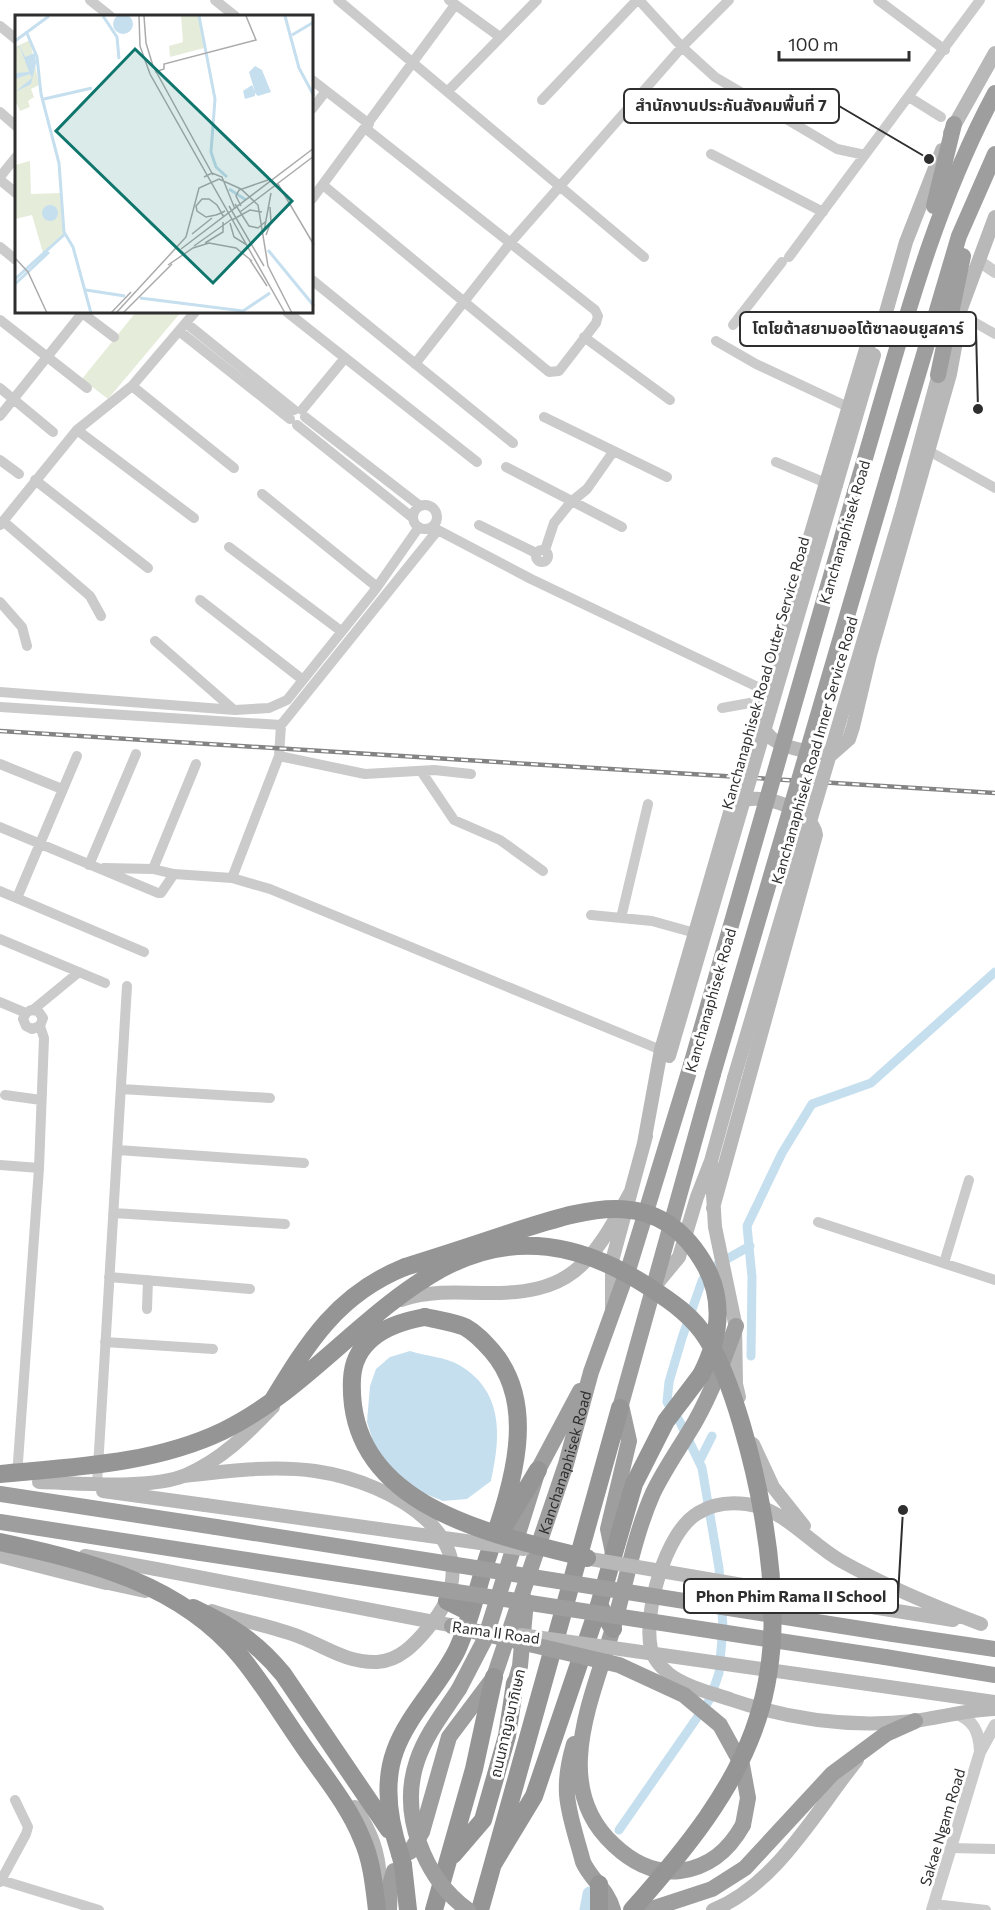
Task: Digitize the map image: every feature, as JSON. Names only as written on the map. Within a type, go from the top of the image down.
[{"type":"highway","name":"Kanchanaphisek Road","points":[[434,1910],[474,1769],[494,1677],[566,1464],[591,1372],[613,1315],[691,1065],[855,492],[926,257],[965,150],[995,93]]},
{"type":"highway","points":[[926,257],[947,120]]},
{"type":"highway","name":"Kanchanaphisek Road","points":[[480,1910],[713,1074],[888,476],[959,236],[995,154]]},
{"type":"highway","points":[[938,375],[964,252],[983,177]]},
{"type":"highway","points":[[263,1417],[307,1344],[340,1307],[377,1278],[575,1212],[617,1207],[651,1216],[668,1224],[693,1247],[709,1273],[716,1294],[719,1317],[717,1338],[701,1375],[666,1421],[645,1458],[634,1484],[599,1605],[534,1796],[493,1864]]},
{"type":"highway","points":[[6,1477],[126,1461],[185,1446],[219,1433],[278,1396],[421,1281],[451,1264],[486,1252],[524,1246],[566,1248],[603,1261],[662,1295],[690,1318],[707,1339],[733,1403],[762,1508],[774,1596],[774,1636],[763,1707],[738,1768],[700,1829],[632,1910]]},
{"type":"highway","points":[[408,1910],[389,1794],[389,1778],[395,1750],[457,1650],[491,1547],[516,1456],[518,1415],[514,1391],[499,1358],[482,1339],[464,1327],[425,1317],[400,1322],[383,1329],[358,1354],[352,1369],[351,1405],[354,1419],[361,1440],[373,1460],[402,1488],[468,1525],[587,1558]]},
{"type":"highway","points":[[601,1894],[565,1784],[575,1739],[613,1629],[649,1504],[663,1474],[693,1425],[724,1359],[736,1326]]},
{"type":"highway","points":[[491,1547],[538,1470],[564,1417],[591,1372]]},
{"type":"highway","points":[[613,1553],[608,1537],[609,1521],[629,1441],[621,1407]]},
{"type":"highway","points":[[469,1910],[435,1875],[416,1835],[413,1812],[416,1763],[429,1733],[459,1689],[485,1639],[538,1470]]},
{"type":"highway","points":[[0,1494],[995,1649]]},
{"type":"highway","points":[[0,1522],[995,1675]]},
{"type":"highway","points":[[0,1543],[70,1558],[135,1580],[192,1611],[228,1642],[255,1675],[358,1829],[370,1864],[379,1910]]},
{"type":"highway","name":"ถนนกาญจนาภิเษก","points":[[448,1860],[483,1820],[507,1736],[515,1683],[520,1666],[529,1572]]},
{"type":"highway","points":[[176,1600],[234,1628],[268,1655],[377,1810],[401,1857]]},
{"type":"highway","points":[[447,1601],[469,1612]]},
{"type":"highway","points":[[599,1605],[613,1629]]},
{"type":"highway","points":[[452,1626],[619,1665],[684,1695],[720,1725],[742,1765],[748,1798],[743,1825],[731,1845],[715,1859],[680,1871],[662,1871],[644,1866],[624,1854],[604,1836],[590,1815],[580,1786],[579,1754],[585,1715]]},
{"type":"highway","points":[[389,1910],[390,1885],[401,1857],[422,1832],[449,1737],[494,1677]]},
{"type":"highway","points":[[648,1910],[690,1898],[711,1889],[745,1868],[832,1774],[886,1734],[915,1721]]},
{"type":"highway","name":"Kanchanaphisek Road","points":[[469,1910],[485,1886]]},
{"type":"main road","name":"Kanchanaphisek Road Outer Service Road","points":[[613,1315],[612,1261],[644,1143],[665,1053],[831,484],[947,120],[995,53]]},
{"type":"main road","name":"Kanchanaphisek Road Inner Service Road","points":[[655,1286],[679,1257],[697,1197],[711,1161],[902,511],[938,375],[995,217]]},
{"type":"main road","points":[[883,323],[866,349],[848,407],[831,484],[758,718],[761,729],[772,739],[798,752],[832,754],[849,739],[950,375],[957,318]]},
{"type":"main road","points":[[665,1053],[695,933],[735,802],[743,798],[771,802],[807,816],[815,826],[816,836],[810,864],[747,1078],[713,1208]]},
{"type":"main road","points":[[711,1161],[715,1227],[736,1326],[736,1384],[750,1437],[773,1487],[788,1509],[838,1559]]},
{"type":"main road","points":[[184,1476],[225,1453],[352,1325],[388,1304],[415,1295],[441,1291],[532,1292],[550,1286],[569,1275],[593,1254],[630,1193]]},
{"type":"main road","points":[[0,1556],[176,1600],[300,1636],[340,1656],[379,1662],[396,1658],[411,1647],[439,1616],[447,1601],[453,1567],[452,1555],[445,1539],[420,1514],[384,1493],[341,1477],[292,1469],[242,1470],[136,1483],[39,1482]]},
{"type":"main road","points":[[6,1477],[587,1558],[988,1625]]},
{"type":"main road","points":[[988,1625],[928,1604],[838,1559],[767,1509],[743,1503],[723,1503],[697,1513],[679,1533],[665,1561],[653,1597],[650,1631],[651,1651],[659,1665],[672,1676],[704,1691],[780,1715],[816,1721],[874,1723],[915,1721],[955,1713],[995,1709]]},
{"type":"main road","name":"Rama II Road","points":[[0,1543],[156,1569],[452,1626],[995,1702]]},
{"type":"main road","points":[[99,1581],[182,1607],[224,1630],[251,1656],[374,1838],[378,1853],[379,1910]]},
{"type":"main road","points":[[713,1910],[735,1899],[789,1849],[870,1745]]},
{"type":"street","points":[[90,0],[109,15]]},
{"type":"street","points":[[215,0],[234,15]]},
{"type":"street","points":[[338,0],[644,257]]},
{"type":"street","points":[[448,91],[537,0]]},
{"type":"street","points":[[542,100],[638,0],[682,47],[725,83],[837,148],[865,155]]},
{"type":"street","points":[[415,364],[512,242],[682,47],[729,0]]},
{"type":"street","points":[[878,0],[945,50]]},
{"type":"street","points":[[733,325],[823,212],[945,50],[978,0]]},
{"type":"street","points":[[314,196],[413,64],[452,2],[500,37]]},
{"type":"street","points":[[0,26],[15,38]]},
{"type":"street","points":[[314,82],[595,310],[598,316],[596,323],[559,371],[549,372],[322,185]]},
{"type":"street","points":[[314,106],[326,91]]},
{"type":"street","points":[[909,97],[947,120]]},
{"type":"street","points":[[0,112],[15,125]]},
{"type":"street","points":[[711,154],[823,212]]},
{"type":"street","points":[[15,158],[0,178],[15,192]]},
{"type":"street","points":[[0,247],[15,259]]},
{"type":"street","points":[[979,261],[995,272]]},
{"type":"street","points":[[314,282],[513,443]]},
{"type":"street","points":[[0,416],[80,314]]},
{"type":"street","points":[[85,314],[114,337]]},
{"type":"street","points":[[101,616],[90,596],[2,523],[77,430],[132,386],[193,314]]},
{"type":"street","points":[[290,314],[477,462]]},
{"type":"street","points":[[957,318],[995,334]]},
{"type":"street","points":[[0,320],[87,388]]},
{"type":"street","points":[[186,322],[298,416],[416,522],[429,528],[435,528],[763,696]]},
{"type":"street","points":[[179,332],[420,506],[426,505],[435,510],[436,515],[435,528],[281,725],[279,756],[232,878]]},
{"type":"street","points":[[584,337],[669,400]]},
{"type":"street","points":[[716,341],[756,364],[848,407]]},
{"type":"street","points":[[298,416],[345,358]]},
{"type":"street","points":[[132,386],[234,468]]},
{"type":"street","points":[[0,388],[53,432]]},
{"type":"street","points":[[544,417],[613,453],[667,477]]},
{"type":"street","points":[[77,430],[194,518]]},
{"type":"street","points":[[929,452],[995,488]]},
{"type":"street","points":[[531,579],[550,530],[571,502],[587,489],[613,453]]},
{"type":"street","points":[[0,460],[19,474]]},
{"type":"street","points":[[776,462],[831,484]]},
{"type":"street","points":[[506,467],[622,527]]},
{"type":"street","points":[[35,480],[148,568]]},
{"type":"street","points":[[262,494],[376,587]]},
{"type":"street","points":[[0,692],[235,710],[279,706],[303,680],[376,587],[416,522],[420,506]]},
{"type":"street","points":[[479,525],[540,555]]},
{"type":"street","points":[[229,547],[341,631]]},
{"type":"street","points":[[200,600],[303,680]]},
{"type":"street","points":[[0,602],[22,627],[27,646]]},
{"type":"street","points":[[155,641],[235,710]]},
{"type":"street","points":[[723,708],[763,696]]},
{"type":"street","points":[[0,707],[281,725]]},
{"type":"street","points":[[92,866],[136,754]]},
{"type":"street","points":[[17,898],[77,756]]},
{"type":"street","points":[[279,756],[365,774],[444,770],[471,774]]},
{"type":"street","points":[[0,764],[62,789]]},
{"type":"street","points":[[153,869],[196,764]]},
{"type":"street","points":[[421,771],[454,820],[500,840],[543,871]]},
{"type":"street","points":[[621,918],[648,804]]},
{"type":"street","points":[[0,827],[158,893],[161,893],[174,874]]},
{"type":"street","points":[[92,866],[153,869],[174,874],[232,878],[270,889],[665,1053]]},
{"type":"street","points":[[0,891],[144,952]]},
{"type":"street","points":[[591,915],[652,921],[695,933]]},
{"type":"street","points":[[0,939],[105,983]]},
{"type":"street","points":[[40,1026],[32,1029],[26,1026],[23,1019],[78,972]]},
{"type":"street","points":[[97,1484],[127,986]]},
{"type":"street","points":[[0,1002],[41,1014],[40,1026],[44,1038],[39,1168],[6,1477]]},
{"type":"street","points":[[121,1089],[270,1098]]},
{"type":"street","points":[[5,1095],[41,1100]]},
{"type":"street","points":[[118,1150],[303,1163]]},
{"type":"street","points":[[0,1165],[39,1168]]},
{"type":"street","points":[[944,1263],[969,1180]]},
{"type":"street","points":[[114,1213],[285,1224]]},
{"type":"street","points":[[818,1222],[995,1280]]},
{"type":"street","points":[[109,1277],[250,1288]]},
{"type":"street","points":[[147,1309],[148,1280]]},
{"type":"street","points":[[105,1342],[213,1349]]},
{"type":"street","points":[[955,1713],[970,1720],[976,1728],[980,1752]]},
{"type":"street","name":"Sakae Ngam Road","points":[[933,1907],[980,1752],[995,1725]]},
{"type":"street","points":[[15,1800],[28,1827],[0,1881],[99,1910]]},
{"type":"street","points":[[951,1848],[995,1849]]},
{"type":"street","points":[[933,1907],[986,1910]]},
{"type":"green space","points":[[134,314],[179,314],[108,399],[82,379]]},
{"type":"water","points":[[410,1351],[459,1365],[474,1376],[492,1402],[496,1416],[497,1448],[491,1481],[467,1499],[443,1501],[416,1490],[377,1454],[367,1422],[370,1386],[376,1369],[390,1357]]},
{"type":"waterway","points":[[751,1356],[752,1277],[747,1226],[782,1153],[812,1104],[871,1083],[995,972]]},
{"type":"waterway","points":[[718,1264],[750,1246]]},
{"type":"waterway","points":[[619,1830],[710,1699],[719,1673],[723,1627],[719,1568],[702,1468],[680,1422],[667,1402],[669,1382],[682,1338],[707,1272]]},
{"type":"waterway","points":[[699,1462],[712,1436]]},
{"type":"waterway","points":[[587,1910],[590,1894]]},
{"type":"railway","points":[[0,731],[995,793]]},
{"type":"place","name":"สำนักงานประกันสังคมพื้นที่ 7","points":[[929,159]]},
{"type":"place","name":"โตโยต้าสยามออโต้ซาลอนยูสคาร์","points":[[978,409]]},
{"type":"place","name":"Phon Phim Rama II School","points":[[903,1510]]}]
